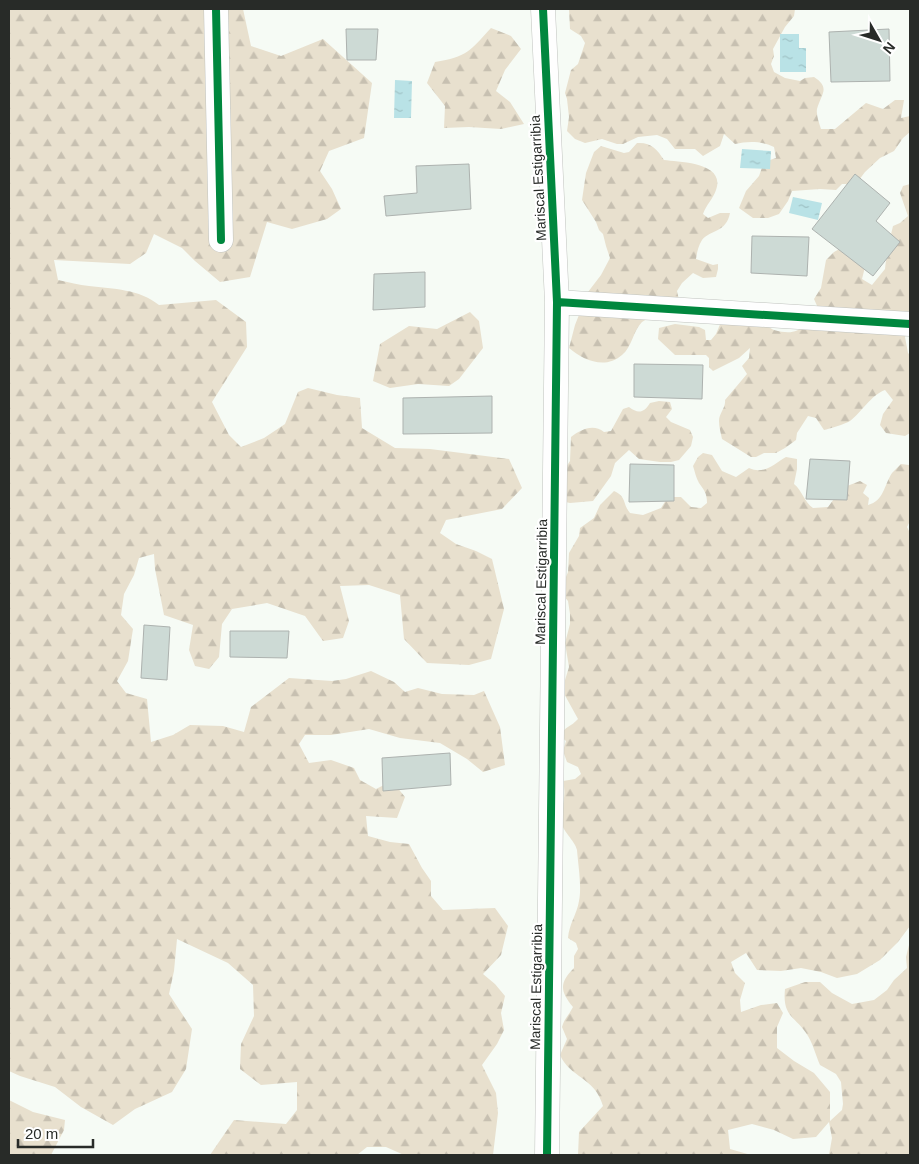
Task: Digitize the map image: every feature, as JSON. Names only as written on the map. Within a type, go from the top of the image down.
[{"type":"street","points":[[216,9],[221,240]]},
{"type":"street","name":"Mariscal Estigarribia","points":[[543,9],[557,302],[547,1155]]},
{"type":"street","points":[[557,302],[910,324]]},
{"type":"green space","points":[[9,9],[243,9],[251,46],[281,56],[323,39],[372,83],[364,138],[329,151],[320,171],[332,189],[341,209],[327,219],[292,229],[267,222],[250,277],[220,282],[182,248],[154,234],[146,253],[130,264],[54,260],[58,280],[135,293],[159,305],[216,300],[246,322],[247,347],[212,402],[229,435],[241,447],[264,438],[285,424],[298,392],[308,388],[360,398],[362,428],[395,448],[430,449],[509,459],[522,488],[502,509],[446,520],[440,533],[456,544],[492,559],[504,609],[491,659],[469,665],[427,663],[404,639],[400,595],[369,585],[340,586],[349,621],[343,638],[323,641],[305,616],[267,603],[232,609],[222,624],[219,657],[209,669],[195,666],[189,650],[193,625],[164,615],[154,554],[139,558],[134,575],[124,594],[121,615],[133,629],[128,661],[117,681],[126,693],[147,699],[151,742],[173,735],[190,725],[223,726],[244,732],[251,707],[289,678],[332,681],[346,679],[371,671],[394,682],[405,692],[418,688],[442,694],[474,695],[484,691],[500,727],[505,765],[483,772],[467,759],[440,743],[400,738],[369,729],[331,735],[305,735],[299,744],[309,763],[331,760],[354,768],[360,780],[376,789],[392,781],[405,797],[397,818],[366,816],[368,836],[390,842],[409,844],[431,881],[431,896],[443,910],[495,908],[508,926],[501,955],[483,974],[505,996],[501,1013],[504,1030],[497,1044],[482,1065],[496,1093],[498,1113],[493,1155],[404,1155],[386,1147],[367,1147],[357,1155],[210,1155],[234,1120],[286,1124],[297,1110],[297,1082],[261,1085],[240,1069],[241,1044],[254,1016],[253,985],[228,963],[177,939],[174,971],[169,994],[192,1029],[186,1069],[172,1092],[135,1109],[113,1125],[81,1107],[55,1087],[9,1071]]},
{"type":"green space","points":[[569,9],[795,9],[794,16],[785,27],[773,49],[774,56],[771,64],[774,72],[785,78],[800,81],[805,78],[814,77],[819,81],[823,88],[817,109],[821,129],[835,129],[866,103],[883,109],[895,100],[904,100],[901,118],[910,116],[910,132],[894,151],[880,158],[865,172],[856,184],[842,184],[836,190],[792,191],[779,214],[768,218],[753,218],[739,208],[746,191],[759,176],[764,162],[776,158],[774,147],[755,142],[735,144],[724,134],[720,146],[703,156],[695,149],[675,149],[667,139],[657,135],[638,137],[623,144],[602,139],[585,143],[575,139],[567,131],[569,117],[565,93],[571,70],[578,64],[585,43],[581,36],[570,29]]},
{"type":"green space","points":[[491,28],[511,36],[521,49],[505,70],[496,91],[510,102],[524,124],[501,129],[444,128],[445,106],[427,83],[435,62],[454,58],[467,52]]},
{"type":"green space","points":[[637,143],[653,147],[664,160],[690,163],[708,169],[714,174],[717,181],[716,190],[703,214],[708,218],[720,213],[730,213],[722,227],[702,240],[697,252],[696,259],[713,265],[718,264],[716,277],[703,278],[693,273],[682,283],[677,291],[679,300],[642,322],[628,348],[622,355],[609,362],[594,362],[569,348],[575,325],[588,292],[601,275],[610,258],[603,234],[582,200],[586,173],[594,152],[601,146],[624,153],[629,152]]},
{"type":"green space","points":[[910,184],[910,328],[905,337],[910,355],[910,433],[905,436],[886,433],[880,425],[883,414],[893,400],[885,390],[875,396],[850,421],[837,426],[824,430],[816,418],[808,416],[797,433],[796,440],[776,453],[764,453],[751,457],[722,439],[719,418],[725,400],[747,374],[742,366],[749,358],[750,348],[739,358],[713,371],[709,367],[709,358],[706,355],[675,355],[658,339],[659,328],[675,324],[699,327],[705,330],[706,340],[711,340],[716,334],[721,322],[763,323],[774,330],[783,332],[800,329],[818,308],[814,299],[821,288],[826,260],[834,252],[843,247],[866,263],[862,279],[872,285],[885,269],[893,226],[908,216],[900,193],[903,186]]},
{"type":"green space","points":[[470,312],[479,321],[483,348],[459,379],[449,386],[418,384],[390,388],[373,381],[380,344],[409,326],[437,329]]},
{"type":"green space","points":[[659,401],[670,402],[672,409],[666,417],[671,422],[690,430],[693,437],[691,446],[679,460],[660,462],[639,459],[629,450],[615,463],[611,476],[593,501],[570,503],[561,501],[562,473],[570,461],[571,437],[582,430],[591,428],[600,429],[604,432],[611,431],[623,409],[629,407],[635,411],[643,411],[650,403]]},
{"type":"green space","points":[[703,453],[712,455],[722,471],[736,477],[749,468],[759,470],[769,468],[786,457],[797,459],[794,484],[807,503],[813,508],[828,507],[842,488],[860,481],[867,485],[863,493],[869,498],[868,505],[873,503],[881,496],[892,473],[901,464],[909,465],[910,468],[910,521],[907,527],[910,533],[910,926],[898,942],[880,960],[857,974],[837,978],[801,968],[781,971],[757,970],[746,953],[731,962],[735,973],[745,983],[740,1000],[741,1012],[761,1005],[777,1003],[783,1013],[777,1027],[777,1048],[814,1073],[830,1092],[830,1121],[842,1110],[841,1082],[836,1074],[820,1065],[808,1036],[788,1011],[785,989],[805,982],[820,982],[832,993],[852,1004],[874,1000],[887,990],[894,980],[907,968],[906,957],[910,941],[910,1155],[829,1155],[832,1138],[829,1122],[816,1137],[793,1139],[774,1130],[752,1124],[728,1130],[730,1149],[751,1155],[578,1155],[579,1132],[603,1106],[599,1096],[589,1083],[570,1069],[560,1055],[567,1039],[562,1027],[573,1007],[563,987],[566,978],[574,968],[574,956],[578,949],[576,943],[568,938],[580,895],[580,876],[576,846],[561,819],[564,797],[563,781],[575,779],[581,774],[578,767],[567,762],[563,751],[566,741],[560,736],[564,730],[578,719],[562,690],[569,667],[565,643],[570,624],[570,614],[568,601],[560,592],[568,572],[569,553],[579,536],[580,528],[594,518],[600,505],[614,491],[623,498],[630,513],[643,515],[661,508],[668,497],[681,497],[691,507],[701,508],[707,503],[706,494],[698,481],[693,466],[698,457]]},
{"type":"green space","points":[[9,1100],[33,1112],[65,1120],[64,1130],[51,1155],[9,1155]]},
{"type":"water","points":[[780,34],[799,34],[799,48],[806,48],[806,72],[780,72]]},
{"type":"water","points":[[395,80],[412,81],[411,118],[394,118]]},
{"type":"water","points":[[742,149],[771,151],[770,169],[740,168]]},
{"type":"water","points":[[793,197],[822,203],[818,220],[789,213]]},
{"type":"building","points":[[346,29],[378,29],[376,60],[347,60]]},
{"type":"building","points":[[889,29],[890,81],[831,82],[829,32]]},
{"type":"building","points":[[469,164],[471,209],[386,216],[384,196],[417,193],[416,166]]},
{"type":"building","points":[[855,174],[890,203],[876,221],[900,242],[873,276],[812,229]]},
{"type":"building","points":[[752,236],[809,237],[807,276],[751,273]]},
{"type":"building","points":[[425,272],[425,307],[373,310],[374,274]]},
{"type":"building","points":[[634,364],[703,365],[702,399],[634,397]]},
{"type":"building","points":[[492,396],[492,433],[403,434],[403,398]]},
{"type":"building","points":[[810,459],[850,461],[847,500],[806,499]]},
{"type":"building","points":[[630,464],[674,465],[674,501],[629,502]]},
{"type":"building","points":[[144,625],[170,627],[167,680],[141,678]]},
{"type":"building","points":[[230,631],[289,631],[287,658],[230,657]]},
{"type":"building","points":[[450,753],[451,785],[383,791],[382,758]]},
{"type":"cycle path","points":[[216,9],[221,240]]},
{"type":"cycle path","points":[[543,9],[557,302],[547,1155]]},
{"type":"cycle path","points":[[557,302],[910,324]]}]
